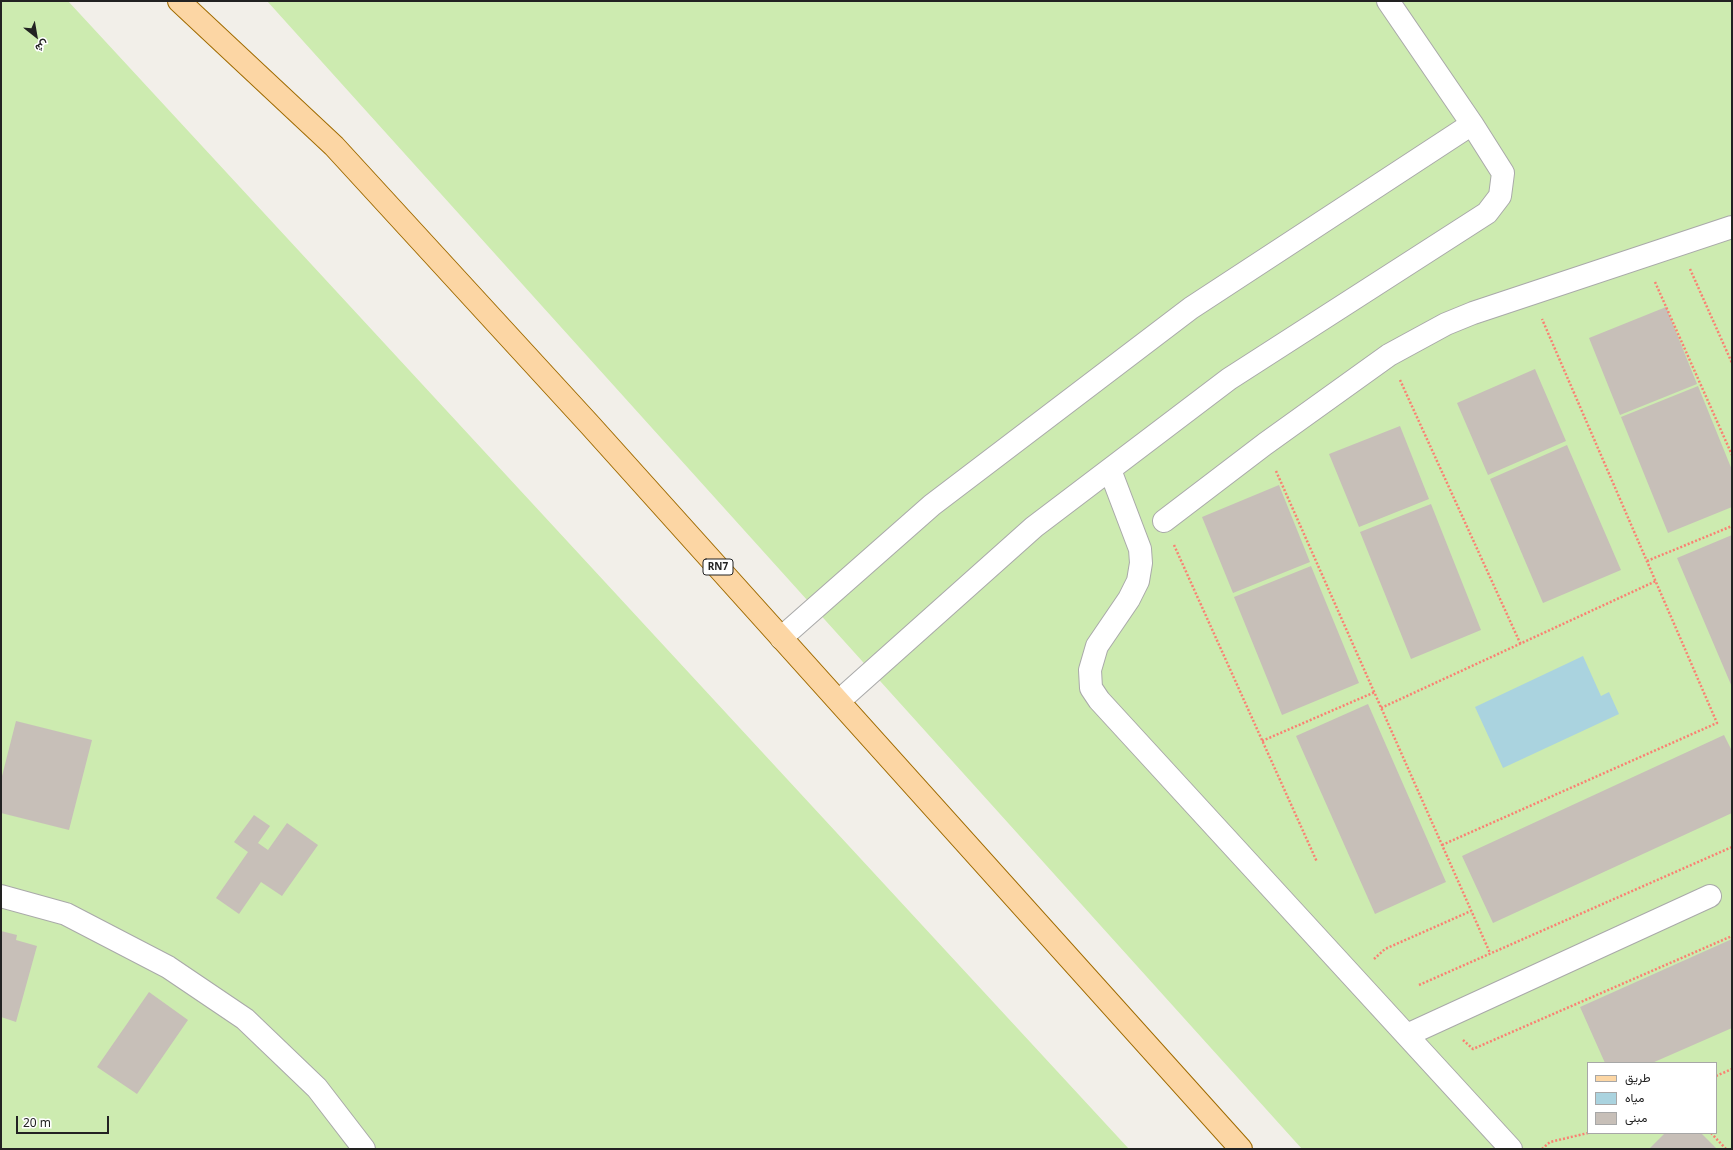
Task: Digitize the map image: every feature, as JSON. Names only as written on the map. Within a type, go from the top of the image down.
[{"type":"main road","name":"RN7","points":[[179,1],[334,146],[590,425],[1241,1149]]},
{"type":"street","points":[[839,701],[1034,527],[1229,380],[1487,213],[1500,196],[1503,173],[1472,124],[1388,1]]},
{"type":"street","points":[[781,638],[932,505],[1191,308],[1472,124]]},
{"type":"street","points":[[1164,521],[1265,444],[1389,356],[1446,324],[1473,313],[1732,227]]},
{"type":"street","points":[[1110,470],[1140,549],[1141,563],[1138,581],[1129,599],[1097,646],[1090,670],[1091,688],[1099,700],[1511,1149]]},
{"type":"street","points":[[1,896],[66,914],[168,967],[245,1019],[317,1088],[364,1149]]},
{"type":"street","points":[[1407,1035],[1710,896]]},
{"type":"path","points":[[1679,245],[1732,363]]},
{"type":"path","points":[[1644,256],[1732,455]]},
{"type":"path","points":[[1442,845],[1717,723],[1532,294]]},
{"type":"path","points":[[1389,356],[1521,645]]},
{"type":"path","points":[[1265,444],[1490,954]]},
{"type":"path","points":[[1164,521],[1317,862]]},
{"type":"path","points":[[1647,561],[1732,526]]},
{"type":"path","points":[[1381,708],[1656,582]]},
{"type":"path","points":[[1262,741],[1374,692]]},
{"type":"path","points":[[1419,985],[1732,847]]},
{"type":"path","points":[[1354,977],[1385,949],[1471,911]]},
{"type":"path","points":[[1440,1020],[1473,1049],[1732,936]]},
{"type":"path","points":[[1717,1076],[1732,1069]]},
{"type":"path","points":[[1542,1149],[1550,1142],[1587,1133]]},
{"type":"path","points":[[1712,1134],[1726,1149]]},
{"type":"green space","points":[[1,1],[68,1],[1129,1149],[1,1149]]},
{"type":"green space","points":[[267,1],[1732,1],[1732,1149],[1302,1149]]},
{"type":"water","points":[[1583,656],[1601,696],[1609,692],[1619,714],[1503,768],[1475,707]]},
{"type":"building","points":[[1666,307],[1697,384],[1620,415],[1589,338]]},
{"type":"building","points":[[1535,369],[1566,441],[1488,475],[1457,403]]},
{"type":"building","points":[[1698,386],[1732,470],[1732,507],[1668,533],[1621,417]]},
{"type":"building","points":[[1400,426],[1429,499],[1359,527],[1329,454]]},
{"type":"building","points":[[1567,445],[1621,570],[1543,603],[1490,479]]},
{"type":"building","points":[[1279,485],[1310,562],[1233,593],[1202,517]]},
{"type":"building","points":[[1431,504],[1481,630],[1411,659],[1360,532]]},
{"type":"building","points":[[1732,535],[1732,687],[1677,558]]},
{"type":"building","points":[[1311,566],[1359,683],[1282,715],[1234,597]]},
{"type":"building","points":[[1368,704],[1446,882],[1375,914],[1296,736]]},
{"type":"building","points":[[16,721],[92,740],[69,830],[1,813],[1,780]]},
{"type":"building","points":[[1724,735],[1732,751],[1732,813],[1493,923],[1462,856]]},
{"type":"building","points":[[254,815],[270,826],[258,843],[268,850],[287,823],[318,845],[282,896],[261,882],[239,914],[216,898],[248,852],[234,842]]},
{"type":"building","points":[[1,931],[17,935],[16,940],[37,946],[16,1022],[1,1017]]},
{"type":"building","points":[[1732,939],[1732,1028],[1654,1062],[1605,1062],[1580,1007]]},
{"type":"building","points":[[149,992],[188,1020],[137,1094],[97,1067]]},
{"type":"building","points":[[1664,1134],[1702,1134],[1717,1149],[1649,1149]]}]
